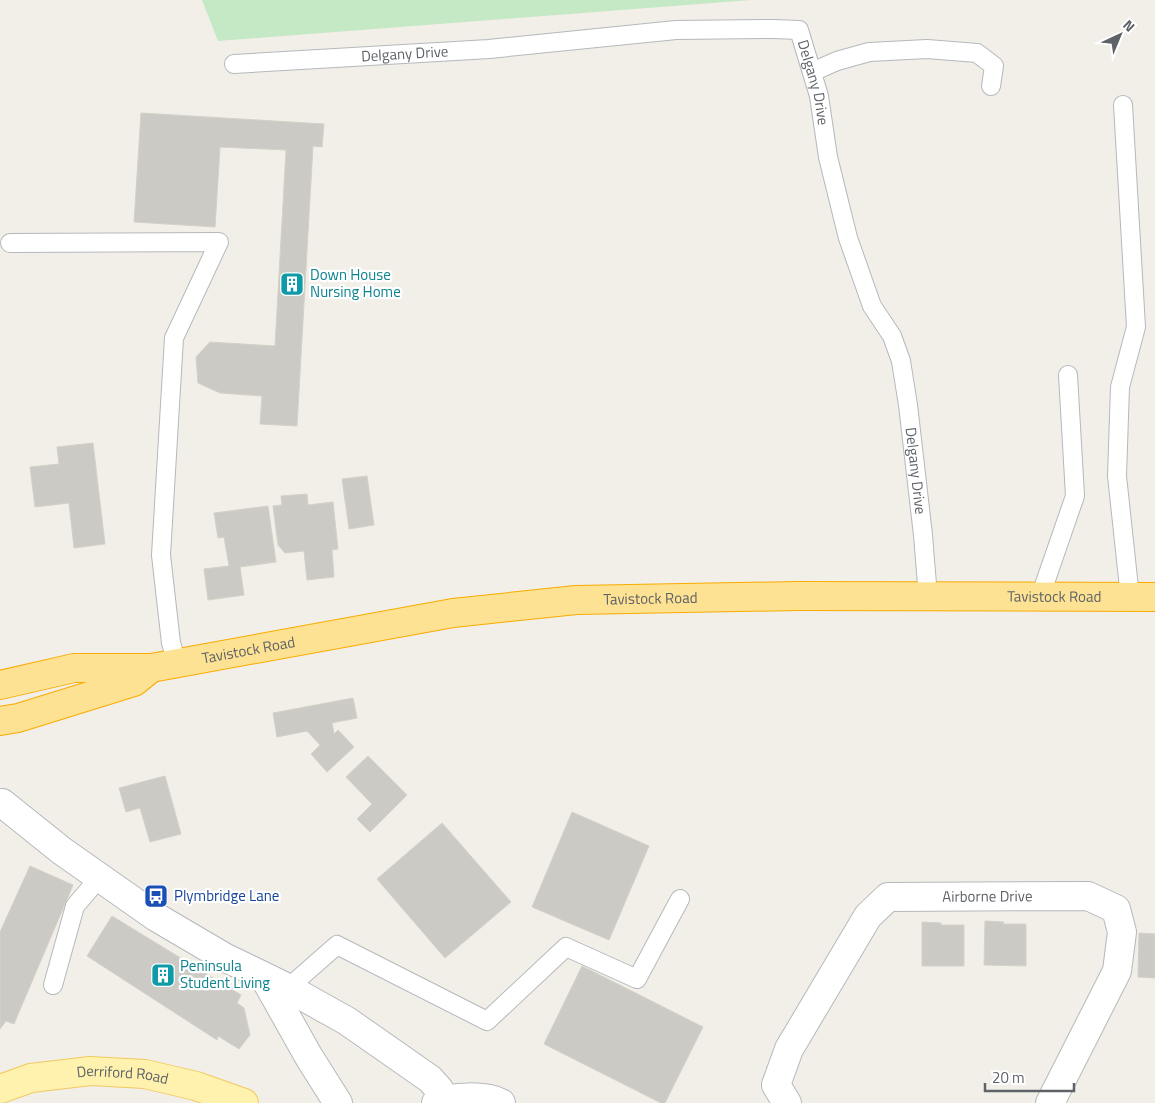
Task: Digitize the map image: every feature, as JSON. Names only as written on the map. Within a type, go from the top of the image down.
[{"type":"highway","name":"Tavistock Road","points":[[0,685],[74,668],[151,668],[453,612],[576,600],[797,596],[1142,597]]},
{"type":"highway","name":"Tavistock Road","points":[[0,722],[134,682],[151,668]]},
{"type":"main road","name":"Derriford Road","points":[[0,1089],[31,1078],[90,1071],[145,1074],[196,1086],[244,1103]]},
{"type":"street","points":[[1,804],[62,851],[156,917],[224,957],[276,982],[347,1021],[430,1079],[439,1089],[440,1101],[475,1098],[494,1100],[501,1103]]},
{"type":"street","name":"Airborne Drive","points":[[786,1103],[776,1085],[789,1050],[868,916],[888,897],[1088,896],[1116,910],[1122,932],[1117,971],[1050,1103]]},
{"type":"street","points":[[276,982],[309,1057],[338,1103]]},
{"type":"lane","name":"Delgany Drive","points":[[234,64],[489,49],[676,30],[774,28],[799,30],[819,96],[828,157],[848,238],[872,306],[892,336],[900,361],[909,414],[928,597]]},
{"type":"lane","points":[[812,72],[837,60],[870,52],[927,49],[954,50],[977,53],[994,66],[991,86]]},
{"type":"lane","points":[[1123,105],[1136,327],[1120,386],[1117,476],[1142,597]]},
{"type":"lane","points":[[10,243],[219,242],[174,338],[161,555],[171,642],[177,663]]},
{"type":"lane","points":[[1040,597],[1075,496],[1068,375]]},
{"type":"lane","points":[[53,985],[75,906],[100,878]]},
{"type":"lane","points":[[276,982],[337,946],[487,1021],[566,947],[637,979],[680,899]]},
{"type":"green space","points":[[202,0],[751,0],[218,41]]},
{"type":"building","name":"Down House Nursing Home","points":[[141,113],[324,124],[322,147],[313,146],[297,426],[260,424],[262,396],[220,393],[198,383],[196,357],[210,342],[275,346],[286,150],[220,147],[215,227],[134,222]]},
{"type":"building","points":[[93,443],[105,544],[74,548],[69,503],[35,507],[30,467],[59,464],[57,447]]},
{"type":"building","points":[[367,476],[374,525],[349,529],[342,479]]},
{"type":"building","points":[[307,494],[308,505],[333,502],[338,549],[332,550],[334,577],[307,580],[304,551],[285,553],[278,545],[273,506],[282,505],[281,496]]},
{"type":"building","points":[[268,506],[276,562],[240,567],[244,595],[208,600],[204,569],[229,566],[224,537],[218,538],[214,513]]},
{"type":"building","points":[[353,698],[357,718],[332,723],[334,734],[338,730],[354,747],[327,772],[311,754],[320,745],[307,731],[277,737],[273,713]]},
{"type":"building","points":[[368,756],[407,795],[370,832],[357,819],[372,804],[346,777]]},
{"type":"building","points":[[165,776],[181,834],[150,842],[140,808],[126,812],[119,788]]},
{"type":"building","points":[[572,812],[649,846],[609,940],[532,907]]},
{"type":"building","points":[[442,823],[511,902],[445,958],[377,879]]},
{"type":"building","points":[[30,866],[73,885],[14,1024],[6,1021],[0,1029],[0,932]]},
{"type":"building","name":"Peninsula Student Living","points":[[112,916],[241,995],[237,1003],[244,1008],[250,1035],[239,1049],[218,1036],[217,1040],[87,956]]},
{"type":"building","points":[[985,921],[1004,922],[1003,924],[1026,924],[1026,966],[984,965]]},
{"type":"building","points":[[922,922],[941,923],[941,925],[964,925],[964,966],[922,966]]},
{"type":"building","points":[[1139,933],[1155,934],[1155,978],[1138,977]]},
{"type":"building","points":[[582,966],[703,1027],[665,1103],[661,1103],[544,1044]]},
{"type":"place","name":"Down House Nursing Home","points":[[292,284]]},
{"type":"place","name":"Plymbridge Lane","points":[[156,896]]},
{"type":"place","name":"Peninsula Student Living","points":[[163,975]]}]
